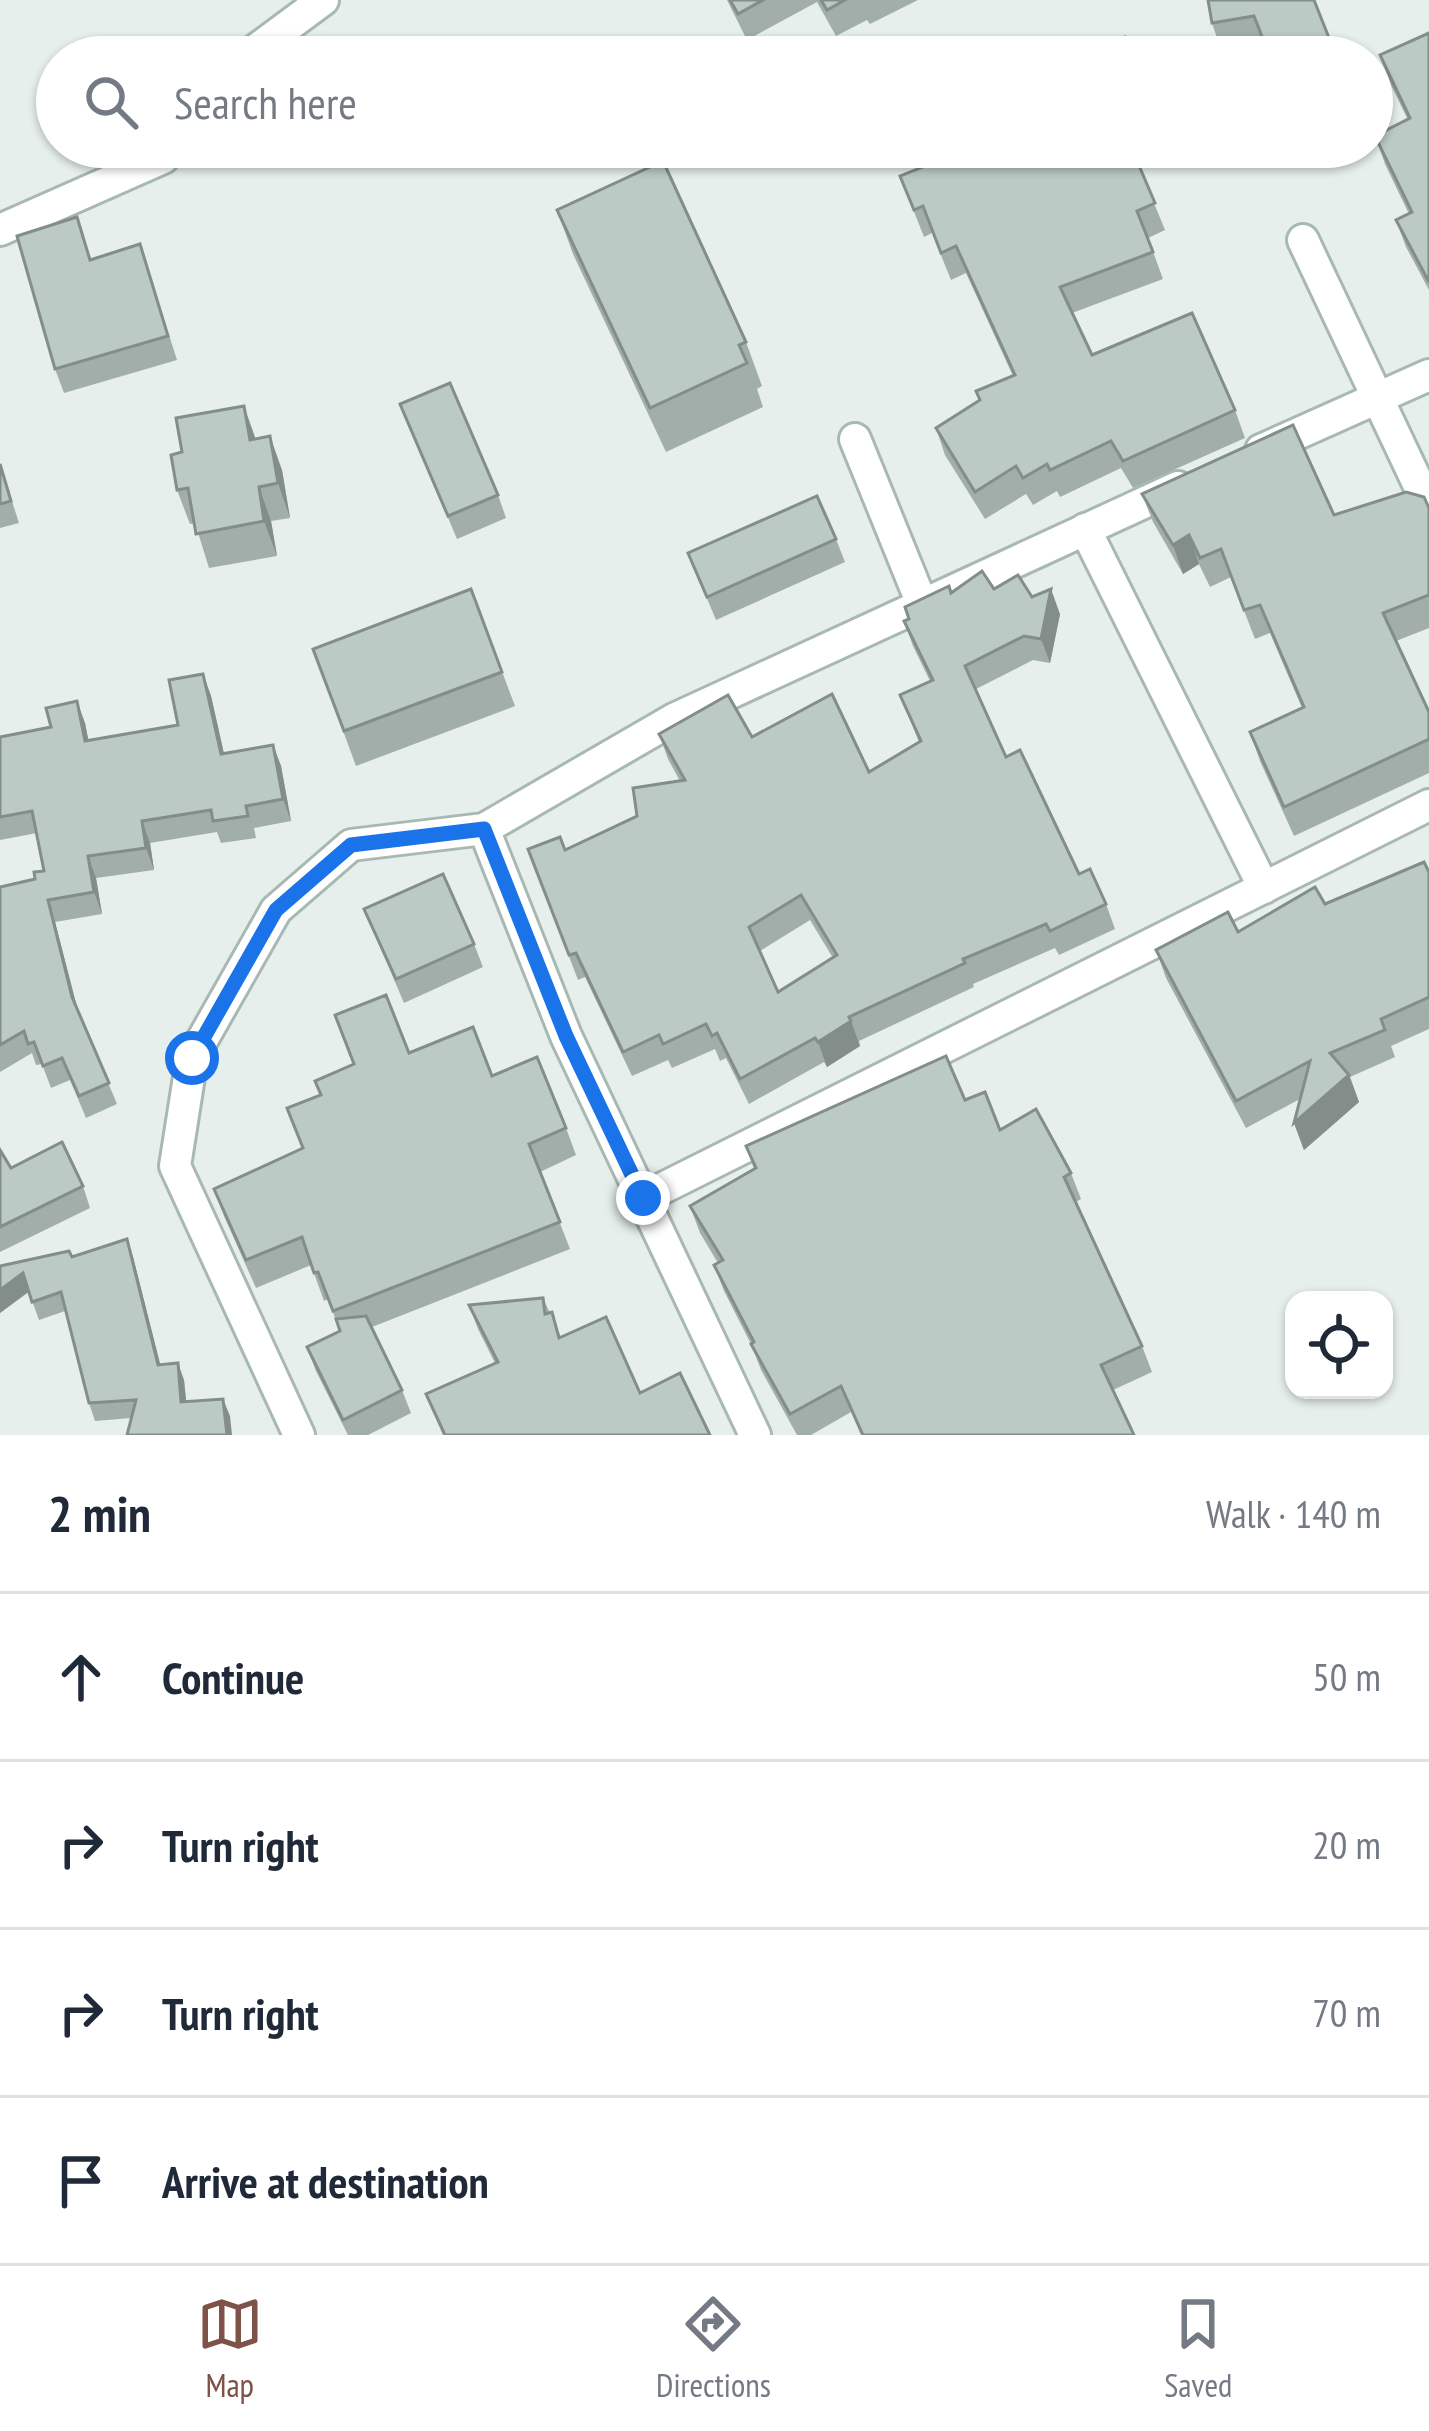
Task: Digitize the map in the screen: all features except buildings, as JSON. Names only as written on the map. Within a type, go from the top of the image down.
[{"type":"street","points":[[275,36],[323,0]]},
{"type":"street","points":[[0,230],[140,168]]},
{"type":"street","points":[[1303,240],[1429,507]]},
{"type":"street","points":[[299,1435],[175,1166],[192,1058],[276,910],[351,845],[484,829],[674,719],[1429,375]]},
{"type":"street","points":[[855,439],[922,604]]},
{"type":"street","points":[[1085,529],[1264,888]]},
{"type":"street","points":[[643,1198],[1429,805]]},
{"type":"street","points":[[484,829],[566,1036],[755,1435]]},
{"type":"route","points":[[192,1058],[276,910],[351,845],[484,829],[566,1036],[643,1198]]}]
